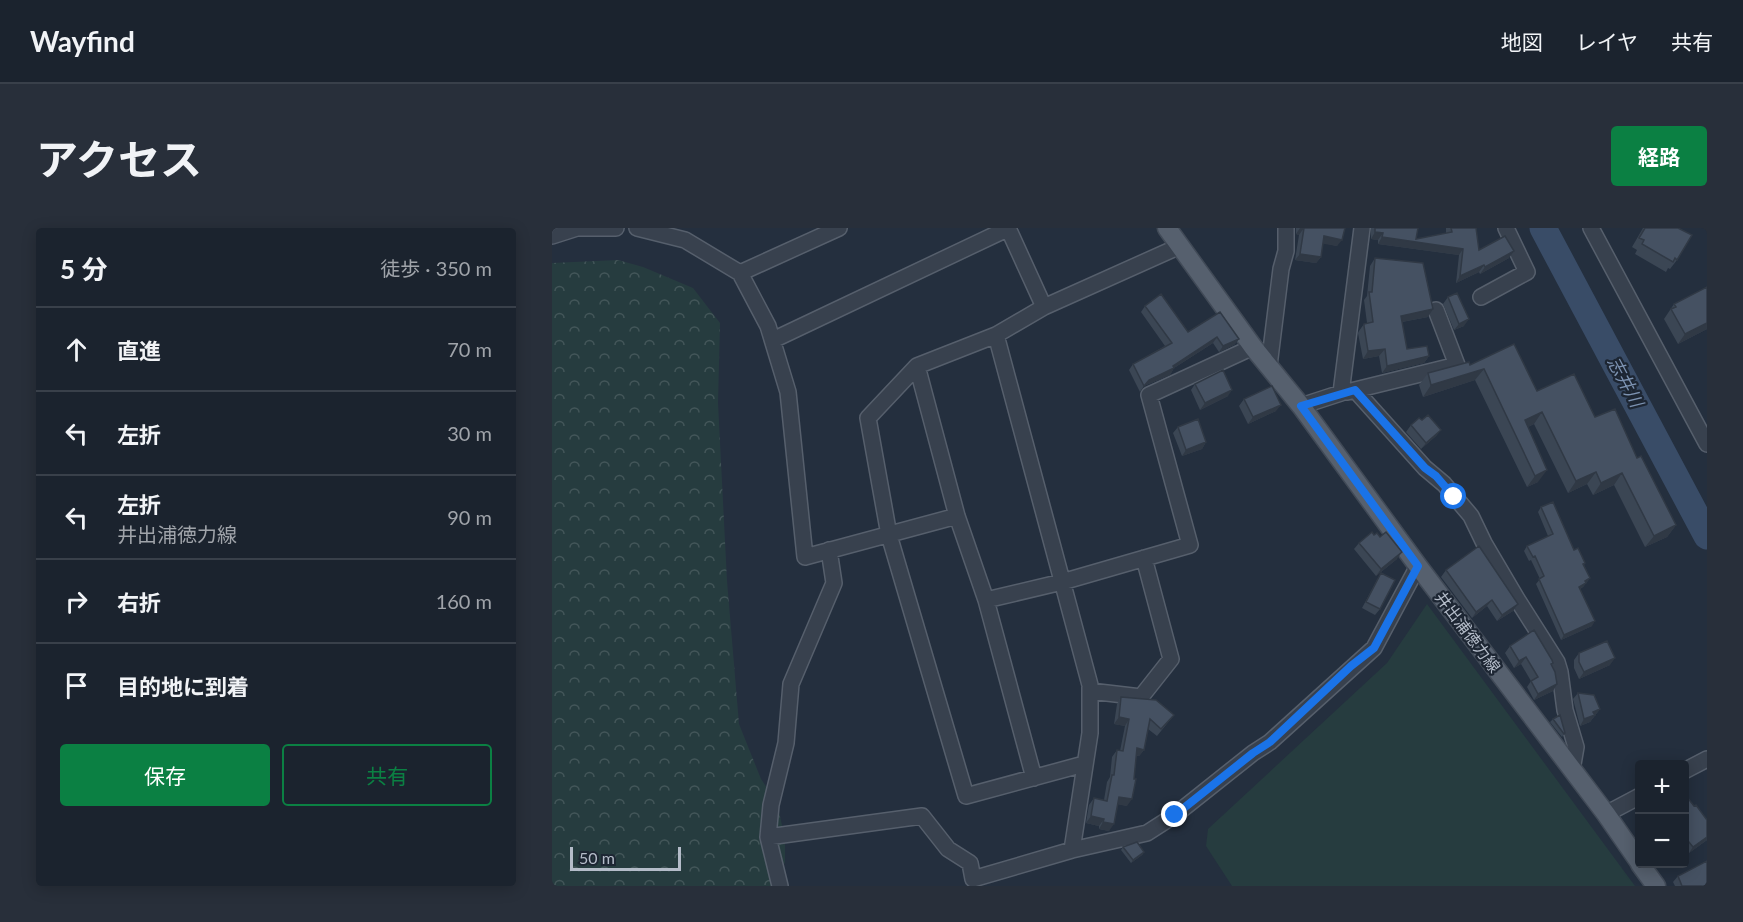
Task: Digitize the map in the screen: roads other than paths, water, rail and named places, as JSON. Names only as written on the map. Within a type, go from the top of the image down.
[{"type":"main road","name":"井出浦徳力線","points":[[1167,228],[1635,856]]},
{"type":"main road","name":"井出浦徳力線","points":[[1643,868],[1656,886]]},
{"type":"street","points":[[552,236],[577,228],[616,228]]},
{"type":"street","points":[[637,228],[685,240],[740,273],[768,326],[788,392],[805,557],[957,516]]},
{"type":"street","points":[[740,273],[839,228]]},
{"type":"street","points":[[773,340],[1009,228],[1044,307]]},
{"type":"street","points":[[1269,366],[1281,269],[1286,251],[1286,228]]},
{"type":"street","points":[[1362,228],[1348,391],[1444,484],[1471,516],[1495,561],[1557,662],[1565,710],[1576,747],[1572,770]]},
{"type":"street","points":[[1481,297],[1527,272],[1506,228]]},
{"type":"street","points":[[1591,228],[1707,444]]},
{"type":"street","points":[[1084,764],[966,796],[889,535],[868,418],[917,366],[996,335],[1044,307],[1180,246]]},
{"type":"street","points":[[1301,406],[1348,391],[1457,365],[1436,310]]},
{"type":"street","points":[[996,335],[1090,691],[1090,733],[1072,850]]},
{"type":"street","points":[[986,600],[1062,582],[1190,545],[1149,395],[1254,347]]},
{"type":"street","points":[[917,366],[957,516],[986,600],[1034,778]]},
{"type":"street","points":[[780,886],[768,837],[771,805],[786,743],[791,684],[834,583],[829,550]]},
{"type":"street","points":[[1090,691],[1141,697],[1171,659],[1144,558]]},
{"type":"street","points":[[768,837],[922,816],[948,849],[969,863],[973,879],[1072,850],[1148,833],[1270,742],[1351,666],[1374,648],[1418,566]]},
{"type":"street","points":[[1689,768],[1707,759]]},
{"type":"street","points":[[1606,814],[1635,799]]},
{"type":"waterway","name":"志井川","points":[[1543,228],[1707,536]]}]
